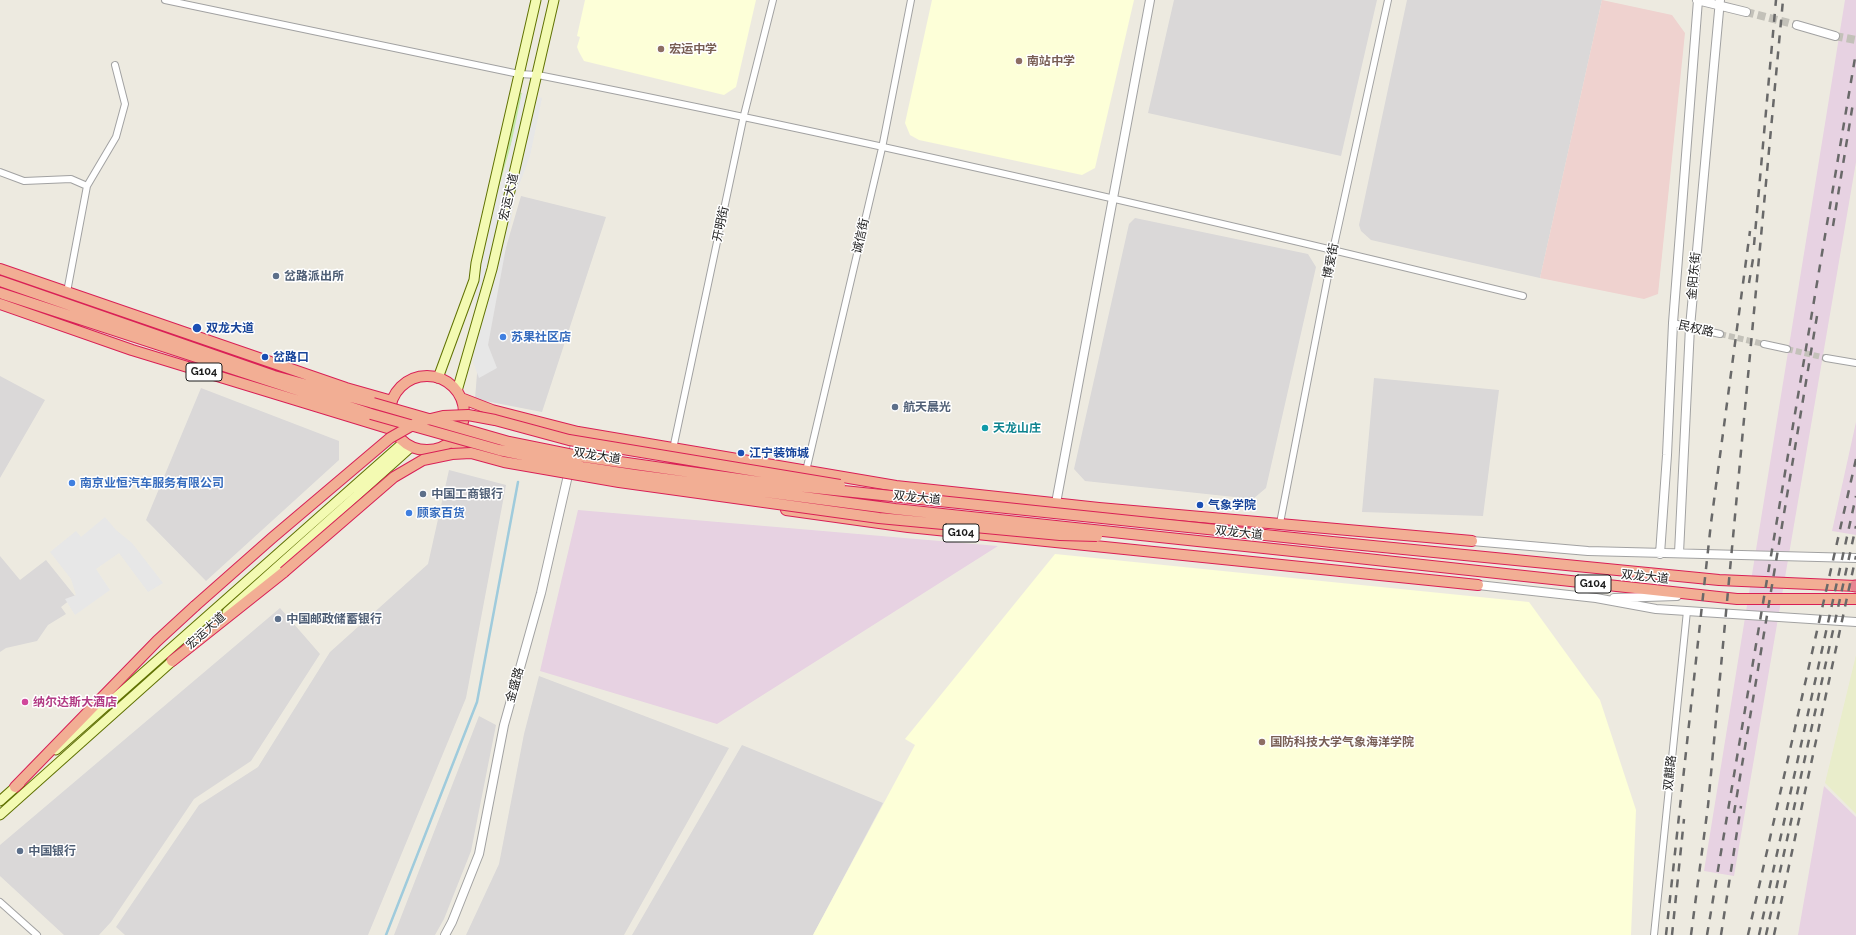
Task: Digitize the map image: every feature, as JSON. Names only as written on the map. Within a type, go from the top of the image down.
[{"type":"highway","name":"G104","points":[[0,269],[346,388],[392,401]]},
{"type":"highway","name":"双龙大道","points":[[0,281],[274,376],[509,442],[578,456],[767,483],[1332,542],[1719,580],[1856,586]]},
{"type":"highway","name":"双龙大道","points":[[0,293],[364,412],[507,452],[589,468],[770,494],[895,509],[1019,521],[1737,600],[1856,599]]},
{"type":"highway","name":"G104","points":[[0,304],[132,350],[394,430]]},
{"type":"highway","points":[[426,376],[438,378],[448,383],[459,395],[464,410],[463,422],[458,433],[450,442],[441,447],[430,450],[408,444],[394,430],[391,421],[392,401],[397,392],[405,384],[415,378],[426,376]]},
{"type":"highway","name":"双龙大道","points":[[459,395],[492,410],[578,432],[896,486],[1056,503],[1472,541]]},
{"type":"highway","points":[[15,787],[157,641],[195,606],[272,538],[390,438],[418,422],[443,416],[468,415],[496,420],[569,440],[833,484],[896,497]]},
{"type":"highway","name":"G104","points":[[450,442],[567,477],[908,527],[1327,568],[1478,585]]},
{"type":"highway","points":[[172,661],[284,572],[394,477],[424,460],[452,454],[471,453],[504,462],[619,482],[879,518],[1060,535],[1164,538]]},
{"type":"main road","name":"宏运大道","points":[[438,378],[474,280],[476,263],[536,0]]},
{"type":"main road","name":"宏运大道","points":[[459,395],[492,269],[538,75],[554,0]]},
{"type":"main road","name":"宏运大道","points":[[0,816],[172,661],[408,444]]},
{"type":"main road","name":"宏运大道","points":[[0,800],[408,444]]},
{"type":"street","points":[[165,0],[519,74],[538,75],[744,116],[882,148],[1114,198],[1523,296]]},
{"type":"street","name":"开明街","points":[[673,448],[744,116],[773,0]]},
{"type":"street","name":"诚信街","points":[[806,471],[882,148],[911,0]]},
{"type":"street","points":[[1056,503],[1150,0]]},
{"type":"street","name":"博爱街","points":[[1280,523],[1333,250],[1388,0]]},
{"type":"street","points":[[1698,0],[1720,3],[1746,12]]},
{"type":"street","name":"金阳东街","points":[[1660,554],[1667,455],[1673,323],[1698,0]]},
{"type":"street","name":"金阳东街","points":[[1679,553],[1690,327],[1720,3]]},
{"type":"street","points":[[1797,25],[1835,36]]},
{"type":"street","points":[[67,292],[88,186],[116,137],[125,104],[115,65]]},
{"type":"street","points":[[0,172],[24,181],[71,179],[88,186]]},
{"type":"street","name":"民权路","points":[[1673,323],[1720,334]]},
{"type":"street","points":[[1764,344],[1787,349]]},
{"type":"street","points":[[1826,358],[1856,363]]},
{"type":"street","name":"金盛路","points":[[445,935],[452,922],[479,854],[504,725],[541,593],[578,432]]},
{"type":"street","points":[[1472,541],[1550,548],[1660,554],[1679,553],[1856,558]]},
{"type":"street","points":[[1478,585],[1596,598],[1656,609],[1856,622]]},
{"type":"street","points":[[1596,598],[1702,596]]},
{"type":"street","name":"双麒路","points":[[1654,935],[1687,611]]},
{"type":"street","points":[[0,902],[37,935]]},
{"type":"shaded area","name":"宏运中学","points":[[585,0],[756,0],[736,87],[724,95],[584,61],[577,47],[580,37],[577,36]]},
{"type":"shaded area","name":"南站中学","points":[[932,0],[1134,0],[1095,168],[1082,175],[919,140],[910,135],[905,123]]},
{"type":"shaded area","points":[[1174,0],[1377,0],[1341,156],[1148,113]]},
{"type":"shaded area","points":[[1407,0],[1602,0],[1540,278],[1371,240],[1361,231],[1359,225]]},
{"type":"shaded area","points":[[1602,0],[1672,15],[1685,33],[1658,294],[1644,299],[1540,278]]},
{"type":"shaded area","points":[[1845,0],[1856,0],[1856,162],[1734,876],[1704,871]]},
{"type":"shaded area","points":[[522,93],[542,98],[530,156],[516,193],[488,345],[497,368],[479,378],[473,362],[476,284],[489,218],[506,168]]},
{"type":"shaded area","points":[[521,196],[606,217],[542,412],[475,399],[480,336]]},
{"type":"shaded area","points":[[1135,218],[1308,254],[1316,267],[1266,488],[1253,499],[1085,481],[1074,469],[1129,224]]},
{"type":"shaded area","points":[[0,376],[45,400],[0,478]]},
{"type":"shaded area","points":[[1374,378],[1499,390],[1483,516],[1362,512]]},
{"type":"shaded area","points":[[201,388],[339,441],[339,460],[206,581],[146,520]]},
{"type":"shaded area","points":[[1856,422],[1856,535],[1832,531]]},
{"type":"shaded area","points":[[449,470],[506,485],[466,698],[368,935],[125,935],[116,927],[199,805],[258,767],[330,652],[428,564]]},
{"type":"shaded area","points":[[578,510],[998,546],[717,724],[540,671]]},
{"type":"shaded area","points":[[105,517],[116,530],[132,543],[163,583],[148,592],[119,553],[96,569],[110,590],[75,615],[65,599],[76,595],[71,579],[50,552],[76,531],[81,537]]},
{"type":"shaded area","name":"国防科技大学气象海洋学院","points":[[1055,554],[1529,602],[1600,700],[1636,810],[1631,935],[813,935],[915,745],[905,739]]},
{"type":"shaded area","points":[[0,556],[20,580],[46,560],[75,596],[61,607],[66,614],[48,625],[37,641],[6,648],[0,652]]},
{"type":"shaded area","points":[[280,608],[320,654],[251,761],[194,799],[111,922],[99,935],[64,935],[0,876],[0,845]]},
{"type":"shaded area","points":[[1856,655],[1856,814],[1825,783]]},
{"type":"shaded area","points":[[539,676],[729,748],[624,935],[466,935],[499,864],[524,734]]},
{"type":"shaded area","points":[[479,716],[496,725],[471,851],[444,919],[435,935],[394,935]]},
{"type":"shaded area","points":[[742,745],[883,803],[813,935],[632,935]]},
{"type":"shaded area","points":[[1824,786],[1856,817],[1856,935],[1798,935]]},
{"type":"green space","points":[[517,92],[522,93],[515,131],[498,190],[493,189]]},
{"type":"waterway","points":[[386,935],[477,702],[518,482]]},
{"type":"tunnel","points":[[1746,12],[1797,25]]},
{"type":"tunnel","points":[[1835,36],[1856,40]]},
{"type":"tunnel","points":[[1720,334],[1764,344]]},
{"type":"tunnel","points":[[1787,349],[1826,358]]},
{"type":"railway","points":[[1754,245],[1776,0]]},
{"type":"railway","points":[[1691,935],[1708,806],[1783,0]]},
{"type":"railway","points":[[1707,935],[1856,52]]},
{"type":"railway","points":[[1833,226],[1853,103]]},
{"type":"railway","points":[[1666,935],[1711,523],[1750,231]]},
{"type":"railway","points":[[1749,283],[1754,253]]},
{"type":"railway","points":[[1734,813],[1817,316]]},
{"type":"railway","points":[[1748,935],[1856,459]]},
{"type":"railway","points":[[1759,935],[1856,496]]},
{"type":"railway","points":[[1766,935],[1856,526]]},
{"type":"railway","points":[[1774,935],[1856,556]]},
{"type":"railway","points":[[1721,935],[1741,806]]},
{"type":"railway","points":[[1672,935],[1684,819]]},
{"type":"place","name":"宏运中学","points":[[661,49]]},
{"type":"place","name":"南站中学","points":[[1019,61]]},
{"type":"place","name":"岔路派出所","points":[[276,276]]},
{"type":"place","name":"双龙大道","points":[[197,328]]},
{"type":"place","name":"苏果社区店","points":[[503,337]]},
{"type":"place","name":"岔路口","points":[[265,357]]},
{"type":"place","name":"航天晨光","points":[[895,407]]},
{"type":"place","name":"天龙山庄","points":[[985,428]]},
{"type":"place","name":"江宁装饰城","points":[[741,453]]},
{"type":"place","name":"南京业恒汽车服务有限公司","points":[[72,483]]},
{"type":"place","name":"中国工商银行","points":[[423,494]]},
{"type":"place","name":"气象学院","points":[[1200,505]]},
{"type":"place","name":"顾家百货","points":[[409,513]]},
{"type":"place","name":"中国邮政储蓄银行","points":[[278,619]]},
{"type":"place","name":"纳尔达斯大酒店","points":[[25,702]]},
{"type":"place","name":"国防科技大学气象海洋学院","points":[[1262,742]]},
{"type":"place","name":"中国银行","points":[[20,851]]}]
